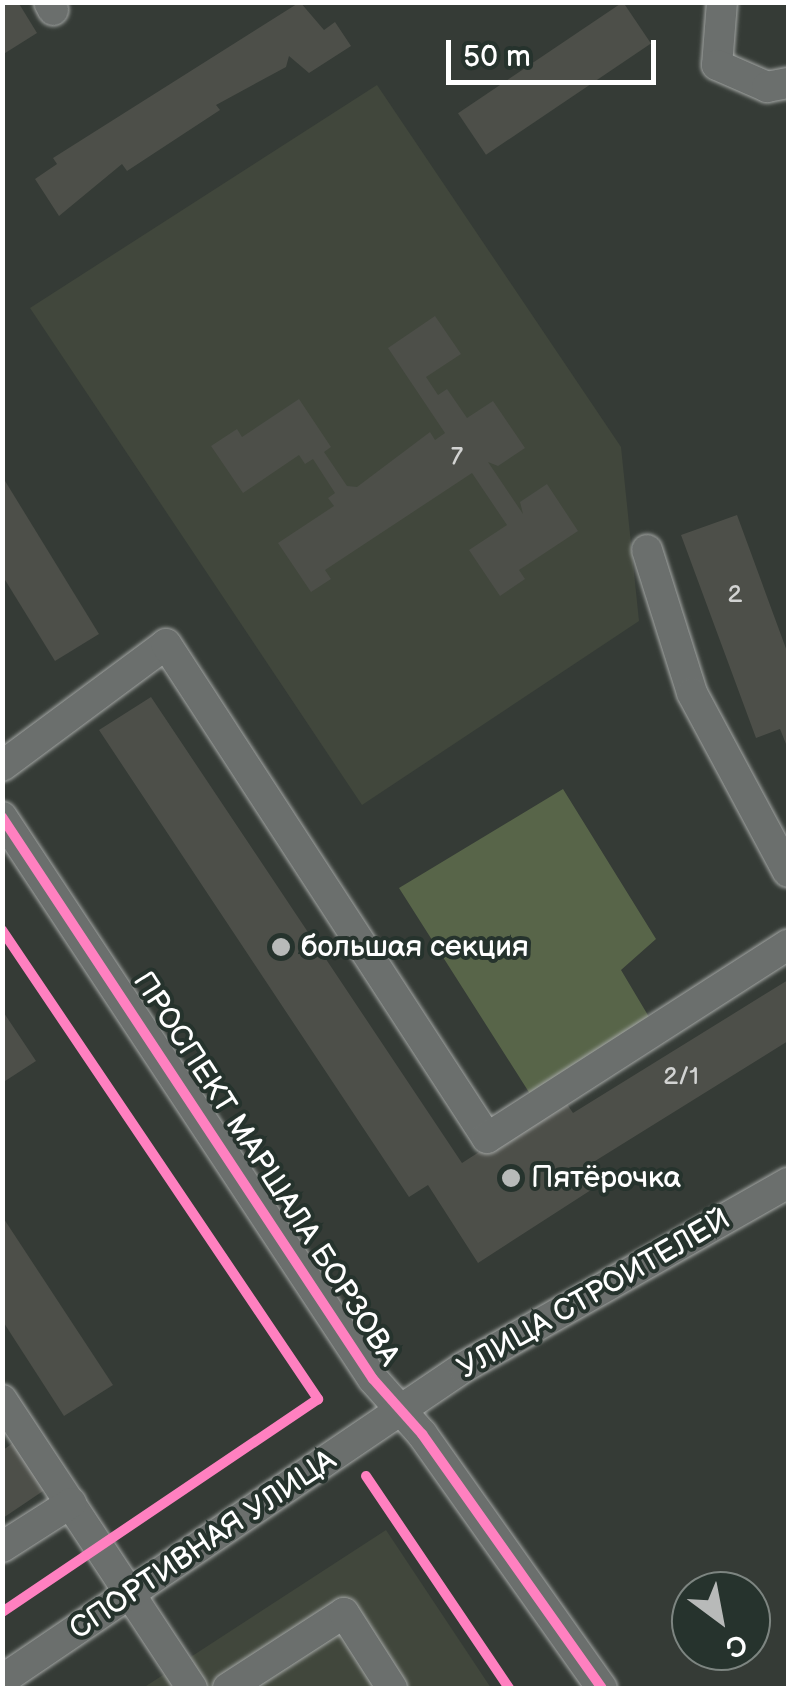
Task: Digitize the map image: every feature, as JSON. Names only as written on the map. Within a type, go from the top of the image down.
[{"type":"street","points":[[722,2],[717,65],[767,87],[788,83]]},
{"type":"street","points":[[646,550],[692,693],[788,872]]},
{"type":"street","points":[[2,766],[166,644],[487,1138],[788,945]]},
{"type":"street","name":"ПРОСПЕКТ МАРШАЛА БОРЗОВА","points":[[2,816],[373,1380],[402,1410],[602,1688]]},
{"type":"street","name":"УЛИЦА СТРОИТЕЛЕЙ","points":[[402,1410],[788,1183]]},
{"type":"street","points":[[5,1410],[192,1688]]},
{"type":"street","name":"СПОРТИВНАЯ УЛИЦА","points":[[2,1680],[402,1410]]},
{"type":"street","points":[[2,1548],[71,1504]]},
{"type":"street","points":[[228,1688],[344,1614],[382,1685]]},
{"type":"shaded area","points":[[377,85],[621,447],[639,621],[362,805],[30,308]]},
{"type":"shaded area","points":[[386,1530],[491,1688],[143,1688]]},
{"type":"green space","points":[[563,789],[656,939],[621,970],[652,1022],[532,1097],[399,888]]},
{"type":"building","points":[[2,2],[18,2],[37,33],[2,55]]},
{"type":"building","points":[[300,2],[324,30],[335,22],[351,46],[309,73],[289,56],[286,67],[216,105],[220,110],[127,171],[122,164],[59,216],[35,179],[57,164],[53,158]]},
{"type":"building","points":[[623,2],[651,43],[486,155],[458,113]]},
{"type":"building","points":[[435,316],[461,354],[426,377],[438,395],[447,389],[467,418],[493,401],[525,448],[498,466],[488,462],[523,514],[520,502],[547,484],[578,531],[519,570],[525,579],[500,596],[469,550],[507,525],[472,473],[325,570],[331,579],[311,592],[278,543],[334,506],[328,498],[335,493],[313,459],[305,464],[299,455],[243,493],[211,446],[237,429],[242,437],[299,399],[331,447],[324,452],[347,486],[357,487],[430,432],[435,440],[445,433],[388,348]]},
{"type":"building","points":[[2,476],[99,634],[55,661],[2,575]]},
{"type":"building","points":[[737,515],[788,654],[788,749],[780,729],[756,738],[681,535]]},
{"type":"building","points":[[151,697],[462,1163],[563,1098],[573,1113],[788,980],[788,1041],[579,1171],[591,1190],[478,1263],[428,1185],[409,1197],[99,730]]},
{"type":"building","points":[[2,1010],[36,1061],[2,1083]]},
{"type":"building","points":[[2,1216],[113,1385],[64,1416],[2,1320]]},
{"type":"building","points":[[13,1443],[46,1489],[3,1518],[3,1450]]},
{"type":"cycle path","points":[[2,817],[373,1379],[422,1434],[602,1688]]},
{"type":"cycle path","points":[[2,930],[318,1399],[2,1612]]},
{"type":"cycle path","points":[[366,1476],[509,1688]]},
{"type":"place","name":"большая секция","points":[[281,947]]},
{"type":"place","name":"Пятёрочка","points":[[511,1178]]}]
